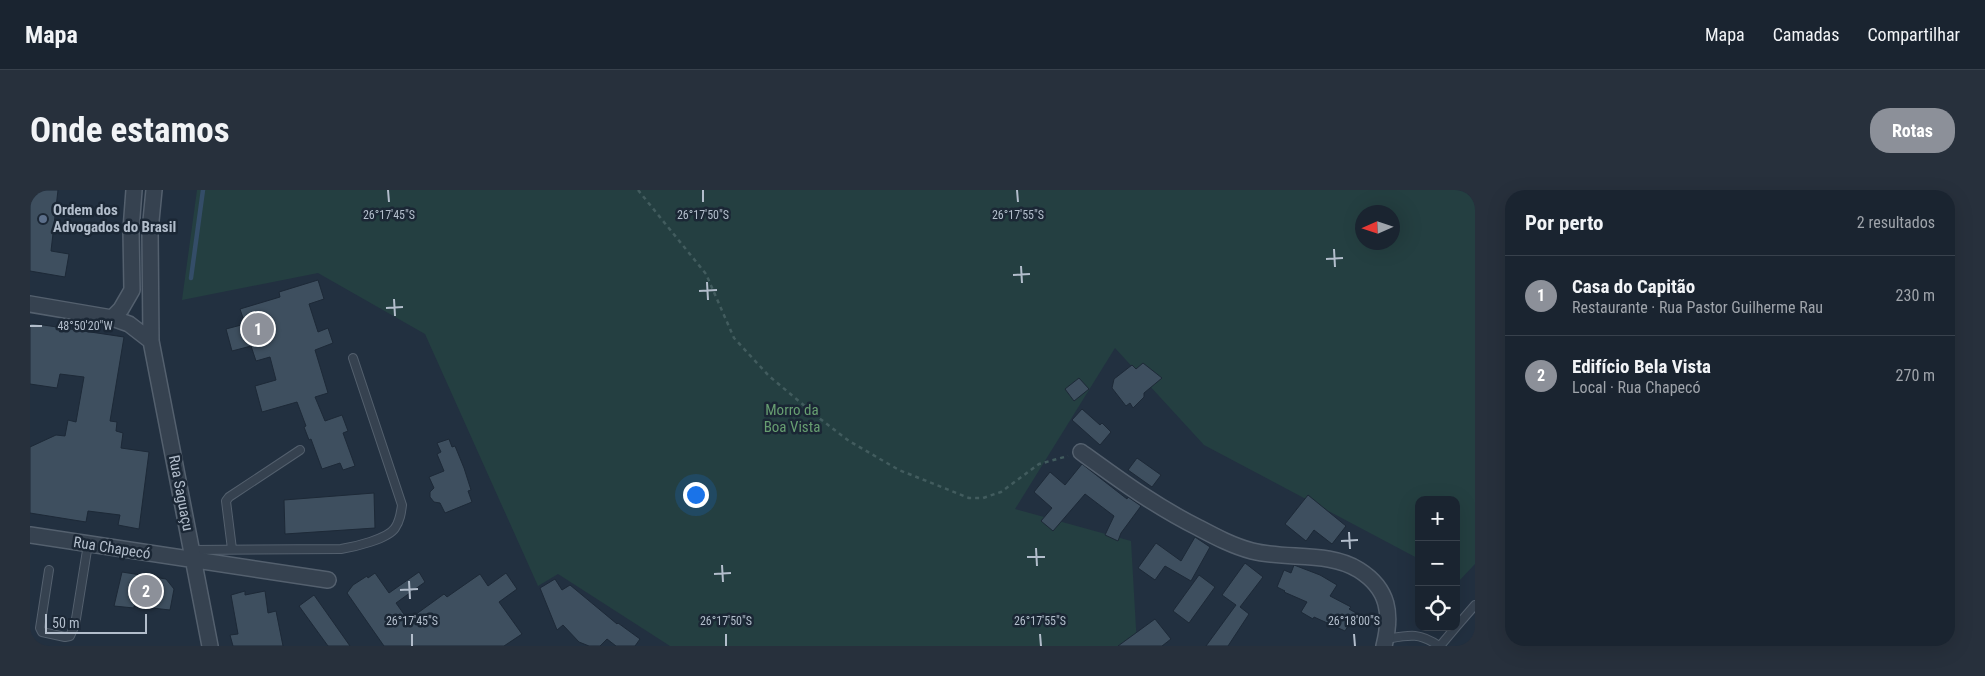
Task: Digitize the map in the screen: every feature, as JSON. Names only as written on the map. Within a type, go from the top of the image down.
[{"type":"street","points":[[112,318],[127,300],[132,290],[131,230],[135,190],[154,197]]},
{"type":"street","name":"Rua Saguaçu","points":[[154,197],[150,232],[151,340],[210,646]]},
{"type":"street","points":[[132,277],[150,276]]},
{"type":"street","points":[[30,304],[112,318],[129,324],[151,340]]},
{"type":"street","points":[[1081,452],[1150,502],[1230,543],[1265,554],[1342,561],[1360,571],[1377,586],[1385,598],[1389,617],[1385,642]]},
{"type":"street","name":"Rua Chapecó","points":[[30,535],[88,544],[193,555],[328,580]]},
{"type":"lane","points":[[193,555],[232,549],[341,549],[363,545],[394,530],[401,516],[402,505],[353,358]]},
{"type":"lane","points":[[232,549],[226,501],[229,497],[300,450]]},
{"type":"lane","points":[[49,570],[40,628],[46,634],[70,636],[75,624],[88,544]]},
{"type":"lane","points":[[1460,622],[1475,605]]},
{"type":"lane","points":[[1385,642],[1419,636],[1427,638],[1440,646],[1453,631]]},
{"type":"path","points":[[638,190],[706,274],[734,338],[770,376],[849,441],[899,470],[969,498],[982,498],[1000,492],[1039,464],[1081,452]]},
{"type":"green space","name":"Morro da Boa Vista","points":[[197,190],[1475,190],[1475,564],[1460,580],[1460,496],[1415,496],[1415,557],[1204,445],[1115,348],[1015,509],[1131,541],[1137,646],[670,646],[558,574],[538,586],[425,334],[318,273],[182,300]]},
{"type":"building","name":"Ordem dos Advogados do Brasil","points":[[30,190],[58,190],[51,251],[69,254],[65,277],[30,271]]},
{"type":"building","points":[[318,280],[324,299],[309,304],[318,332],[328,328],[333,343],[315,350],[328,393],[315,397],[325,421],[342,415],[348,431],[343,433],[355,466],[343,470],[340,463],[322,469],[311,439],[309,440],[304,427],[306,426],[297,402],[262,412],[255,386],[276,380],[270,357],[256,361],[251,346],[232,351],[226,329],[245,324],[240,309],[280,297],[279,292]]},
{"type":"building","points":[[30,323],[124,337],[110,421],[117,422],[116,431],[123,433],[121,448],[149,452],[139,529],[118,525],[120,515],[88,511],[86,522],[30,513],[30,447],[56,435],[65,436],[68,420],[76,422],[84,377],[60,374],[57,388],[30,384]]},
{"type":"building","points":[[1143,363],[1162,378],[1144,393],[1144,397],[1133,408],[1130,403],[1126,406],[1112,388],[1114,379],[1132,365],[1136,369]]},
{"type":"building","points":[[1079,378],[1089,389],[1074,401],[1065,389]]},
{"type":"building","points":[[1082,409],[1111,432],[1100,445],[1072,420]]},
{"type":"building","points":[[449,439],[452,447],[455,446],[464,468],[471,490],[468,491],[472,502],[445,513],[440,503],[434,502],[430,497],[430,492],[434,488],[429,477],[444,471],[437,454],[441,452],[437,443]]},
{"type":"building","points":[[1137,458],[1161,475],[1152,487],[1128,470]]},
{"type":"building","points":[[1082,464],[1127,499],[1128,497],[1141,506],[1121,533],[1118,541],[1105,535],[1114,516],[1085,494],[1053,531],[1041,521],[1052,508],[1034,492],[1050,472],[1065,485]]},
{"type":"building","points":[[374,493],[375,528],[285,534],[284,500]]},
{"type":"building","points":[[1308,495],[1346,526],[1332,544],[1314,530],[1306,541],[1285,524]]},
{"type":"building","points":[[1195,537],[1210,547],[1191,581],[1165,566],[1155,580],[1138,568],[1156,543],[1181,561]]},
{"type":"building","points":[[1245,563],[1263,577],[1240,607],[1249,614],[1228,646],[1206,646],[1236,605],[1222,595]]},
{"type":"building","points":[[1294,565],[1320,575],[1337,585],[1330,596],[1351,607],[1349,609],[1356,613],[1345,631],[1314,617],[1313,619],[1301,612],[1307,602],[1277,587],[1284,570],[1291,573]]},
{"type":"building","points":[[122,572],[166,579],[174,589],[170,610],[114,606]]},
{"type":"building","points":[[419,572],[425,582],[396,603],[408,620],[444,594],[447,597],[480,574],[488,586],[506,573],[517,589],[499,602],[522,634],[504,646],[384,646],[347,593],[353,585],[375,573],[389,593]]},
{"type":"building","points":[[1199,575],[1215,587],[1189,623],[1173,611]]},
{"type":"building","points":[[555,579],[562,590],[570,585],[617,624],[640,639],[635,646],[616,646],[607,639],[600,646],[589,646],[579,642],[563,625],[557,630],[540,588]]},
{"type":"building","points":[[245,591],[245,595],[265,591],[268,613],[276,611],[283,646],[233,646],[230,635],[238,634],[231,595]]},
{"type":"building","points":[[314,595],[350,646],[328,646],[299,606]]},
{"type":"building","points":[[1155,619],[1171,639],[1162,646],[1118,646]]},
{"type":"waterway","points":[[191,278],[203,190]]},
{"type":"place","name":"Ordem dos Advogados do Brasil","points":[[43,219]]},
{"type":"place","name":"Casa do Capitão","points":[[258,329]]},
{"type":"place","name":"Edifício Bela Vista","points":[[146,591]]}]
